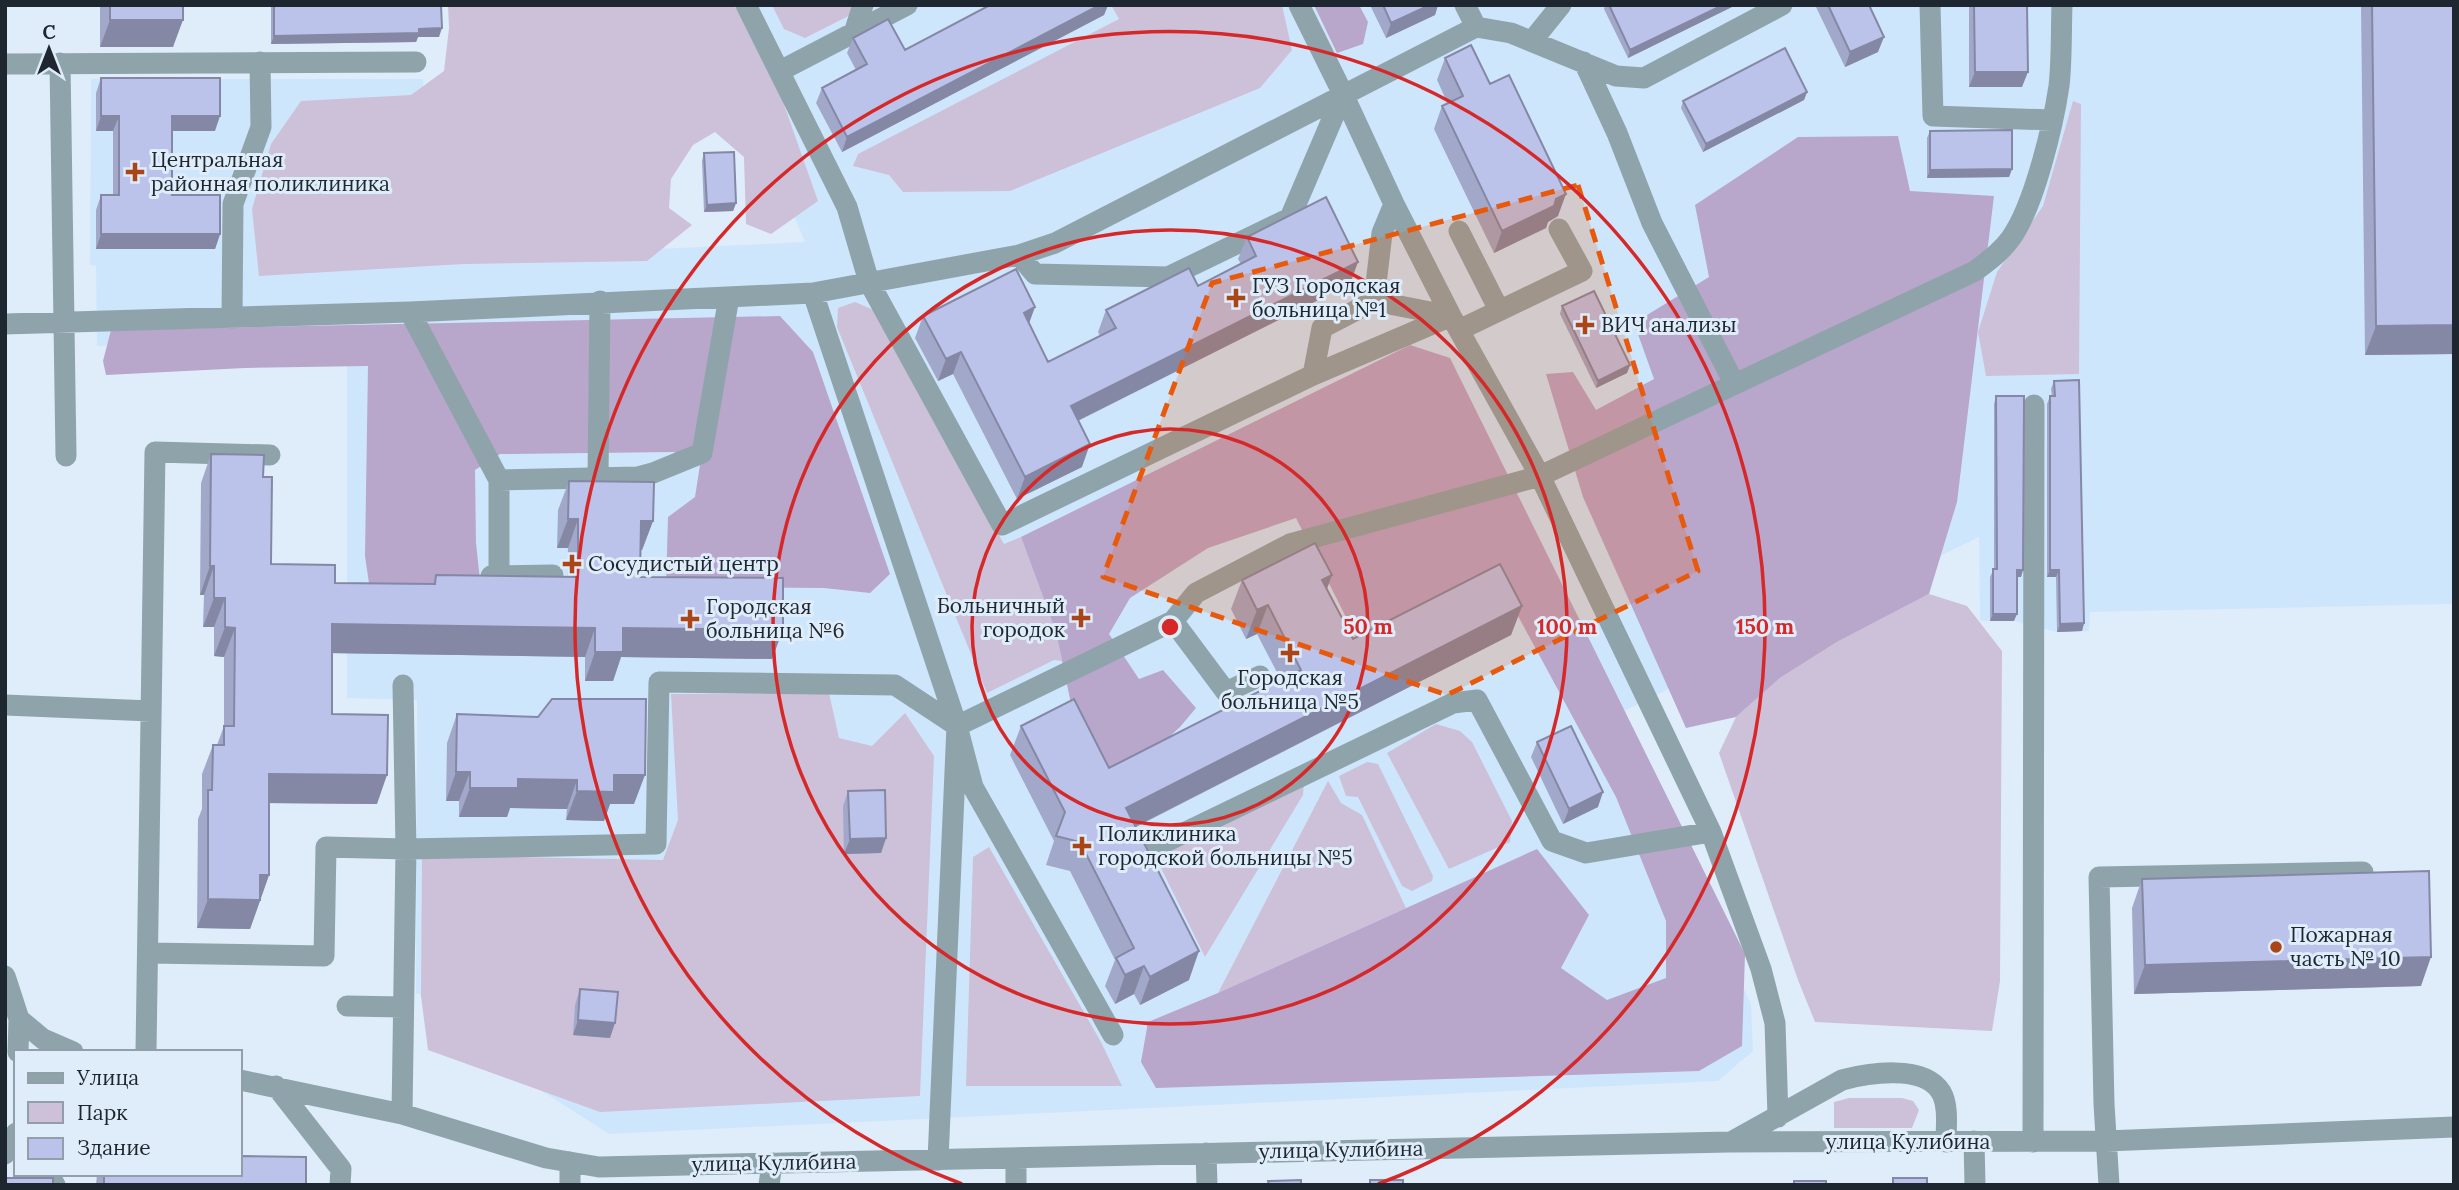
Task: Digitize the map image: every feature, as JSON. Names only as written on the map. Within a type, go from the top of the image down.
[{"type":"street","points":[[746,5],[847,207],[869,282],[1002,526],[1313,375],[1455,323],[1499,310],[1582,271],[1559,229]]},
{"type":"street","points":[[853,33],[863,5]]},
{"type":"street","points":[[780,71],[907,5]]},
{"type":"street","points":[[1298,5],[1455,323],[1540,476],[1711,832],[1761,969],[1775,1023],[1778,1117]]},
{"type":"street","points":[[1465,5],[1476,27]]},
{"type":"street","points":[[1532,41],[1561,5]]},
{"type":"street","points":[[5,324],[410,312],[813,293],[1019,255],[1055,243],[1476,27],[1511,33],[1616,76],[1644,78],[1782,5]]},
{"type":"street","points":[[1930,5],[1933,116],[2052,120]]},
{"type":"street","points":[[957,726],[1173,621],[1196,593],[1290,544],[1540,476],[1975,271],[1996,256],[2011,239],[2025,214],[2035,185],[2059,85],[2062,5]]},
{"type":"street","points":[[232,318],[233,204],[261,127],[260,62]]},
{"type":"street","points":[[5,64],[416,62]]},
{"type":"street","points":[[1584,62],[1617,133],[1652,223],[1734,383]]},
{"type":"street","points":[[60,63],[66,456]]},
{"type":"street","points":[[1019,255],[1035,274],[1168,277],[1290,218],[1343,94]]},
{"type":"street","points":[[1374,300],[1382,233],[1394,204]]},
{"type":"street","points":[[1460,231],[1499,310]]},
{"type":"street","points":[[813,293],[957,726],[973,787],[1113,1035]]},
{"type":"street","points":[[499,480],[638,477],[702,453],[729,298]]},
{"type":"street","points":[[1313,375],[1322,328],[1374,300],[1455,323]]},
{"type":"street","points":[[598,477],[600,301]]},
{"type":"street","points":[[410,312],[499,480],[499,576]]},
{"type":"street","points":[[2033,1142],[2034,405]]},
{"type":"street","points":[[146,1050],[155,452],[270,455]]},
{"type":"street","points":[[474,576],[553,575]]},
{"type":"street","points":[[1173,621],[1226,692],[1260,676]]},
{"type":"street","points":[[149,953],[324,956],[326,847],[405,849],[656,844],[659,682],[895,685],[957,726]]},
{"type":"street","points":[[402,1114],[405,849],[403,685]]},
{"type":"street","points":[[1155,847],[1453,703],[1478,700],[1552,841],[1586,853],[1711,832]]},
{"type":"street","points":[[5,705],[151,711]]},
{"type":"street","points":[[938,1160],[957,726]]},
{"type":"street","points":[[2109,1185],[2099,877],[2363,872]]},
{"type":"street","points":[[5,976],[19,1019],[18,1050]]},
{"type":"street","points":[[347,1006],[403,1007]]},
{"type":"street","points":[[19,1019],[43,1039],[68,1050]]},
{"type":"street","points":[[1729,1142],[1842,1080],[1877,1074],[1921,1076],[1932,1082],[1941,1093],[1946,1115],[1946,1142]]},
{"type":"street","name":"улица Кулибина","points":[[242,1080],[402,1114],[546,1158],[624,1167],[1729,1142],[2106,1141],[2454,1127]]},
{"type":"street","points":[[276,1086],[341,1169],[340,1185]]},
{"type":"street","points":[[5,1154],[14,1137]]},
{"type":"street","points":[[1974,1141],[1975,1185]]},
{"type":"street","points":[[1206,1153],[1207,1185]]},
{"type":"street","points":[[1016,1158],[1016,1185]]},
{"type":"street","points":[[570,1162],[570,1185]]},
{"type":"street","points":[[769,1185],[772,1163]]},
{"type":"highlighted area","points":[[1578,185],[1698,571],[1447,695],[1103,577],[1212,283]]},
{"type":"shaded area","name":"Больничный городок","points":[[704,5],[2454,5],[2454,604],[2090,612],[2089,631],[2057,632],[2014,621],[1980,621],[1979,537],[1616,715],[1751,1004],[1753,1051],[1718,1081],[609,1134],[470,1045],[468,1014],[416,993],[417,700],[347,698],[347,338],[97,346],[96,266],[90,265],[91,79],[423,79],[436,259],[805,242]]},
{"type":"shaded area","points":[[1314,5],[1359,5],[1368,22],[1363,44],[1337,53]]},
{"type":"shaded area","points":[[1898,136],[1910,191],[1994,196],[1957,502],[1929,594],[1837,642],[1780,678],[1736,717],[1686,728],[1583,497],[1546,374],[1573,372],[1596,410],[1654,379],[1634,323],[1709,277],[1695,205],[1798,137]]},
{"type":"shaded area","points":[[780,316],[813,352],[890,574],[870,593],[824,588],[666,587],[668,517],[695,497],[700,465],[674,452],[500,454],[475,470],[476,543],[481,590],[371,597],[365,556],[368,366],[245,368],[106,375],[103,361],[111,330]]},
{"type":"shaded area","points":[[1410,345],[1450,358],[1745,954],[1742,1046],[1699,1071],[1156,1088],[1141,1062],[1148,1022],[1537,849],[1589,915],[1561,968],[1607,1000],[1666,978],[1666,921],[1616,797],[1498,579],[1359,643],[1296,518],[1208,548],[1130,598],[1109,634],[1139,679],[1163,670],[1196,708],[1180,727],[1139,765],[1111,769],[1074,718],[1056,632],[1021,537]]},
{"type":"green space","points":[[448,5],[734,5],[782,99],[818,201],[771,234],[746,224],[744,157],[715,132],[693,145],[671,179],[669,208],[692,225],[647,261],[464,264],[259,276],[252,209],[271,144],[301,101],[411,95],[444,71],[449,28]]},
{"type":"green space","points":[[772,5],[870,5],[805,38],[784,29]]},
{"type":"green space","points":[[1111,5],[1282,5],[1292,50],[1260,88],[1010,191],[903,192],[889,175],[853,166],[858,154],[1119,19]]},
{"type":"green space","points":[[2073,101],[2081,104],[2079,374],[1986,376],[1978,332],[1997,272],[2043,206]]},
{"type":"green space","points":[[855,302],[876,311],[1004,544],[1021,537],[1056,632],[1062,661],[1054,660],[987,693],[837,327],[838,308]]},
{"type":"green space","points":[[1929,594],[1967,606],[2002,651],[2000,981],[1992,1031],[1815,1022],[1719,753],[1736,717],[1780,678],[1837,642]]},
{"type":"green space","points":[[829,693],[839,738],[872,746],[905,713],[934,756],[920,1096],[600,1112],[428,1050],[421,996],[422,855],[663,860],[678,820],[671,694]]},
{"type":"green space","points":[[1436,724],[1460,731],[1472,742],[1512,821],[1510,842],[1449,869],[1387,753]]},
{"type":"green space","points":[[1367,762],[1378,764],[1433,876],[1432,881],[1412,891],[1402,886],[1358,797],[1346,796],[1339,776]]},
{"type":"green space","points":[[1328,781],[1341,803],[1362,815],[1406,908],[1218,993]]},
{"type":"green space","points":[[1304,783],[1303,795],[1205,957],[1156,858]]},
{"type":"green space","points":[[989,847],[1101,1042],[1122,1086],[966,1086],[973,857]]},
{"type":"green space","points":[[1849,1098],[1902,1098],[1913,1101],[1919,1110],[1912,1128],[1834,1128],[1834,1102]]},
{"type":"building","points":[[110,5],[183,5],[183,20],[110,20]]},
{"type":"building","points":[[274,5],[441,5],[442,28],[419,29],[419,33],[274,36]]},
{"type":"building","points":[[990,5],[1100,5],[847,137],[822,88],[867,64],[853,38],[888,19],[905,50]]},
{"type":"building","points":[[1383,5],[1430,5],[1391,23]]},
{"type":"building","points":[[1609,5],[1723,5],[1630,50]]},
{"type":"building","points":[[1828,5],[1869,5],[1884,37],[1850,52]]},
{"type":"building","points":[[1974,5],[2027,5],[2028,72],[1975,72]]},
{"type":"building","points":[[2372,5],[2454,5],[2454,325],[2376,326]]},
{"type":"building","points":[[1471,45],[1490,84],[1509,75],[1566,194],[1556,199],[1554,206],[1502,231],[1442,106],[1463,96],[1445,58]]},
{"type":"building","points":[[1785,48],[1807,92],[1706,144],[1683,101]]},
{"type":"building","points":[[101,78],[220,78],[220,116],[172,116],[172,195],[220,195],[220,234],[101,234],[101,195],[119,195],[119,116],[101,116]]},
{"type":"building","points":[[2012,130],[2012,169],[1930,170],[1930,131]]},
{"type":"building","points":[[734,152],[736,203],[707,205],[704,153]]},
{"type":"building","points":[[1326,197],[1358,262],[1071,406],[1090,444],[1025,477],[961,352],[946,359],[923,316],[1016,269],[1035,307],[1024,313],[1048,362],[1116,328],[1106,310],[1189,268],[1198,286],[1256,256],[1247,237]]},
{"type":"building","points":[[1594,291],[1630,365],[1598,381],[1562,306]]},
{"type":"building","points":[[2079,380],[2084,623],[2060,624],[2059,570],[2050,570],[2050,396],[2055,396],[2054,381]]},
{"type":"building","points":[[1996,396],[2024,396],[2023,570],[2017,570],[2017,614],[1993,614],[1993,569],[1997,569]]},
{"type":"building","points":[[211,454],[264,455],[263,477],[272,477],[271,564],[335,565],[335,583],[435,584],[436,575],[578,577],[578,519],[568,519],[569,481],[654,482],[653,521],[641,521],[640,577],[783,578],[783,630],[623,628],[623,652],[595,652],[595,628],[332,624],[332,714],[388,715],[387,775],[269,774],[269,875],[260,875],[260,900],[208,899],[208,790],[212,790],[213,745],[224,745],[224,726],[234,726],[235,628],[225,627],[225,598],[214,598],[214,566],[210,566]]},
{"type":"building","points":[[1315,543],[1332,575],[1322,580],[1353,639],[1500,564],[1522,606],[1126,808],[1199,951],[1150,977],[1144,966],[1125,975],[1116,958],[1134,948],[1080,842],[1056,836],[1065,812],[1021,726],[1074,699],[1109,768],[1301,670],[1268,605],[1257,610],[1242,580]]},
{"type":"building","points":[[552,699],[646,699],[645,775],[614,775],[614,792],[577,791],[577,780],[518,779],[518,788],[470,788],[470,772],[456,772],[457,714],[538,717]]},
{"type":"building","points":[[1571,726],[1603,792],[1569,809],[1537,742]]},
{"type":"building","points":[[885,790],[886,838],[850,839],[848,791]]},
{"type":"building","name":"Пожарная часть № 10","points":[[2429,871],[2431,957],[2145,965],[2142,879]]},
{"type":"building","points":[[580,989],[618,992],[615,1023],[578,1020]]},
{"type":"building","points":[[242,1156],[306,1157],[306,1185],[104,1185],[104,1176],[242,1176]]},
{"type":"building","points":[[5,1178],[53,1178],[53,1185],[5,1185]]},
{"type":"building","points":[[1893,1178],[1927,1178],[1927,1185],[1893,1185]]},
{"type":"building","points":[[1301,1180],[1301,1185],[1269,1185],[1268,1181]]},
{"type":"building","points":[[1370,1180],[1403,1180],[1403,1185],[1370,1185]]},
{"type":"building","points":[[1794,1181],[1826,1181],[1826,1185],[1794,1185]]},
{"type":"place","name":"Центральная районная поликлиника","points":[[135,172]]},
{"type":"place","name":"ГУЗ Городская больница №1","points":[[1236,298]]},
{"type":"place","name":"ВИЧ анализы","points":[[1585,325]]},
{"type":"place","name":"Сосудистый центр","points":[[572,564]]},
{"type":"place","name":"Больничный городок","points":[[1081,618]]},
{"type":"place","name":"Городская больница №6","points":[[690,619]]},
{"type":"place","name":"Городская больница №5","points":[[1290,653]]},
{"type":"place","name":"Поликлиника городской больницы №5","points":[[1082,846]]},
{"type":"place","name":"Пожарная часть № 10","points":[[2276,947]]}]
